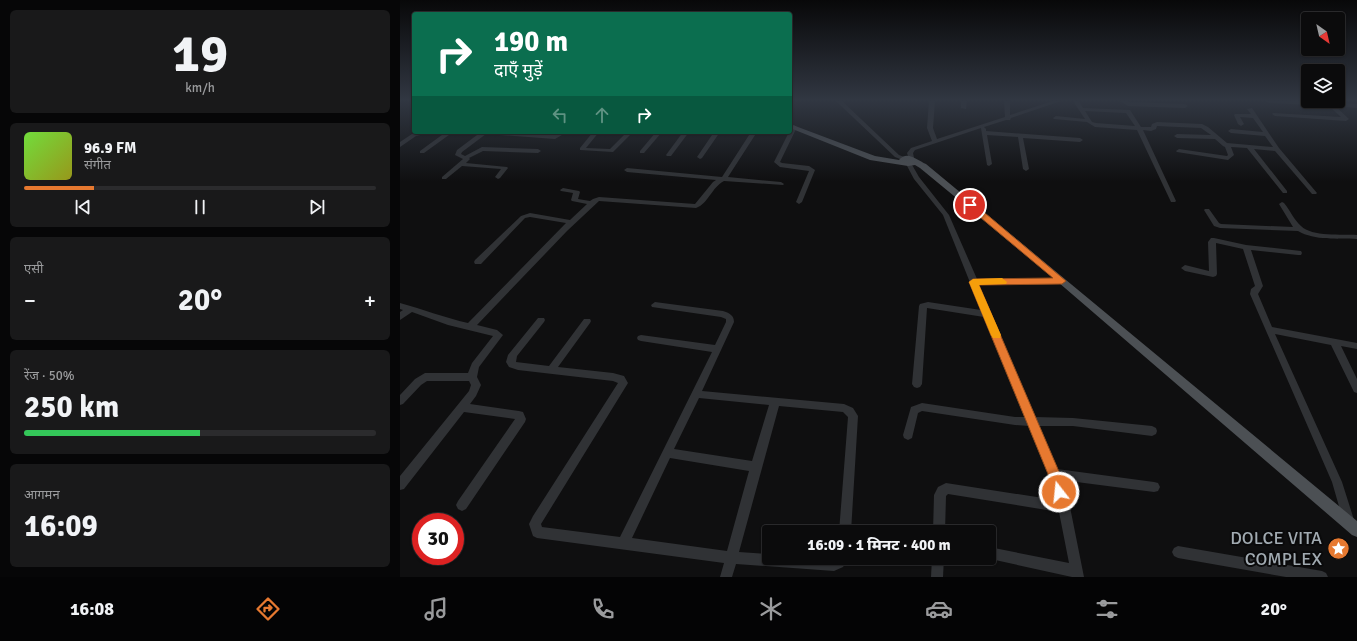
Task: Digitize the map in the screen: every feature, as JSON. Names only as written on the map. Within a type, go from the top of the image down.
[{"type":"main road","points":[[797,128],[873,158],[909,161],[923,166],[1062,281],[1353,527]]},
{"type":"street","points":[[867,128],[897,156],[909,161]]},
{"type":"street","points":[[930,128],[931,134],[936,142]]},
{"type":"street","points":[[977,128],[913,149],[910,153],[909,161],[912,172],[946,215],[1054,474],[1064,507],[1077,574],[996,555]]},
{"type":"street","points":[[983,128],[989,164]]},
{"type":"street","points":[[1153,128],[1139,128],[1173,201]]},
{"type":"street","points":[[1206,128],[1222,144],[1228,146],[1277,149]]},
{"type":"street","points":[[1262,128],[1277,149],[1314,193]]},
{"type":"street","points":[[1231,131],[1266,134]]},
{"type":"street","points":[[400,145],[414,136],[422,134]]},
{"type":"street","points":[[422,152],[447,134]]},
{"type":"street","points":[[467,158],[459,156],[458,153],[483,134]]},
{"type":"street","points":[[528,134],[555,137],[560,134]]},
{"type":"street","points":[[594,134],[582,149],[611,151],[628,134]]},
{"type":"street","points":[[642,152],[657,134]]},
{"type":"street","points":[[669,155],[685,134]]},
{"type":"street","points":[[700,157],[715,134]]},
{"type":"street","points":[[470,327],[591,203],[599,199],[695,207],[700,203],[715,183],[724,178],[753,134]]},
{"type":"street","points":[[789,134],[777,162],[780,165],[809,168],[812,170],[799,202]]},
{"type":"street","points":[[984,134],[1020,135],[1080,140]]},
{"type":"street","points":[[1020,135],[1026,169]]},
{"type":"street","points":[[1177,136],[1215,137]]},
{"type":"street","points":[[1178,151],[1228,158],[1231,155],[1228,146]]},
{"type":"street","points":[[1250,148],[1285,192]]},
{"type":"street","points":[[444,178],[467,158],[482,149],[538,151]]},
{"type":"street","points":[[461,164],[505,168],[506,169],[498,177]]},
{"type":"street","points":[[627,170],[781,184]]},
{"type":"street","points":[[563,190],[578,192],[574,200],[591,203]]},
{"type":"street","points":[[1282,204],[1300,229]]},
{"type":"street","points":[[1207,210],[1216,224],[1220,226],[1300,229],[1313,235],[1357,237]]},
{"type":"street","points":[[478,262],[524,216],[530,215],[572,222]]},
{"type":"street","points":[[1185,268],[1213,274],[1212,241],[1217,240],[1246,247],[1298,253]]},
{"type":"street","points":[[1246,247],[1259,286],[1254,291],[1254,294],[1336,482],[1353,527]]},
{"type":"street","points":[[973,282],[1062,281]]},
{"type":"street","points":[[623,544],[730,322],[728,316],[723,314],[655,304]]},
{"type":"street","points":[[400,306],[444,321],[494,332],[499,335],[475,366],[472,377]]},
{"type":"street","points":[[918,384],[923,306],[987,314]]},
{"type":"street","points":[[400,317],[410,309]]},
{"type":"street","points":[[541,320],[517,350],[511,362],[514,365],[613,377],[621,379],[623,383],[537,520],[535,528],[537,532],[731,558],[762,560]]},
{"type":"street","points":[[551,370],[587,321]]},
{"type":"street","points":[[1269,330],[1357,346]]},
{"type":"street","points":[[641,338],[718,349]]},
{"type":"street","points":[[1334,342],[1357,389]]},
{"type":"street","points":[[400,401],[418,382],[425,377],[472,377]]},
{"type":"street","points":[[400,485],[476,388],[476,382],[472,377]]},
{"type":"street","points":[[696,394],[844,408],[852,413],[846,525]]},
{"type":"street","points":[[726,577],[756,467],[776,402]]},
{"type":"street","points":[[462,407],[519,415],[521,419],[462,505]]},
{"type":"street","points":[[908,435],[913,412],[918,407],[1032,422],[1073,422],[1152,431]]},
{"type":"street","points":[[667,454],[756,467]]},
{"type":"street","points":[[1054,474],[1154,487]]},
{"type":"street","points":[[939,525],[940,495],[946,488],[1064,507]]},
{"type":"street","points":[[1178,552],[1322,577]]},
{"type":"street","points":[[937,577],[938,565]]},
{"type":"slow traffic","points":[[996,335],[973,282],[1002,282]]},
{"type":"place","name":"DOLCE VITA COMPLEX","points":[[1338,548]]},
{"type":"route","points":[[970,205],[1062,281],[973,282],[1054,474],[1059,492]]}]
